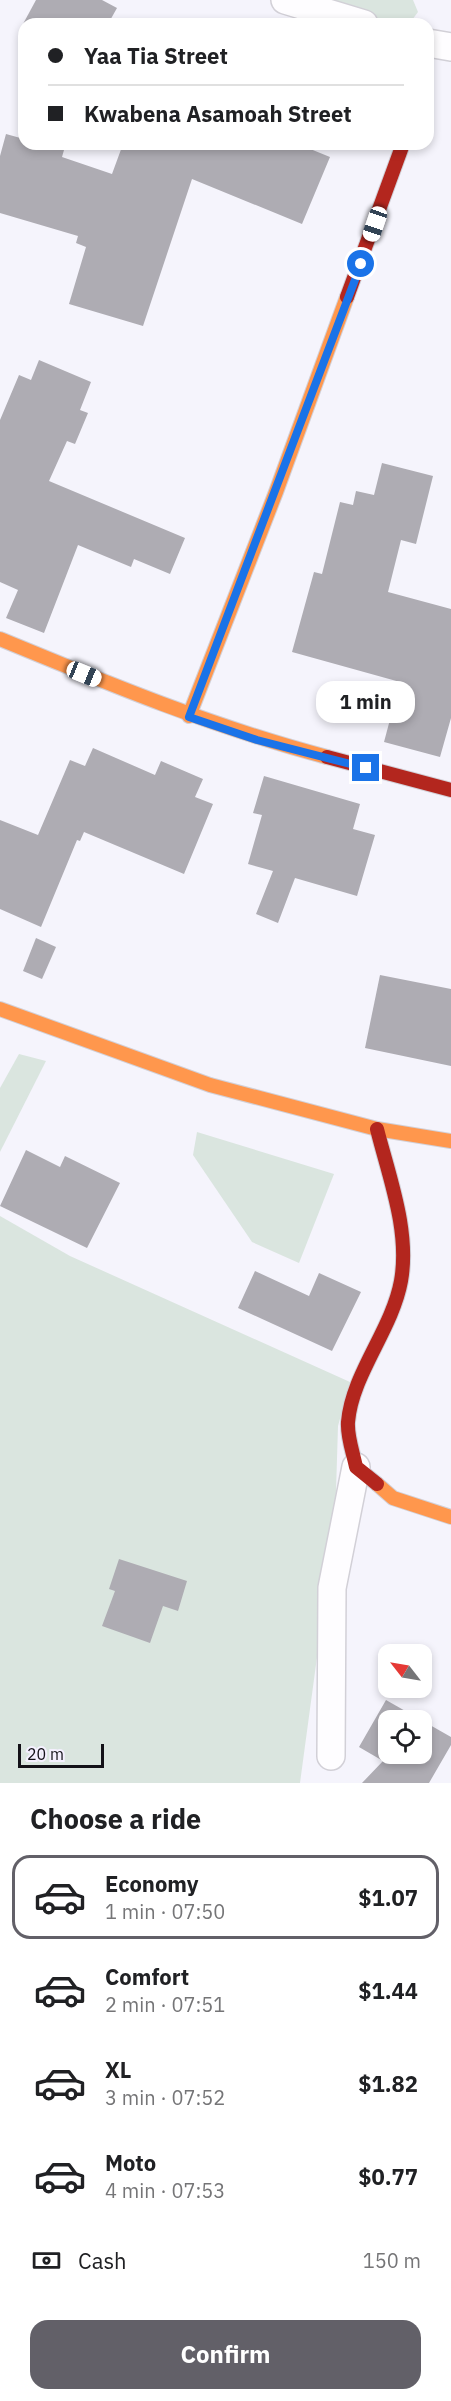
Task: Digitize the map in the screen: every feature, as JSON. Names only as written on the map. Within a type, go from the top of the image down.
[{"type":"street","points":[[285,0],[344,18]]},
{"type":"street","points":[[189,717],[276,492],[401,150]]},
{"type":"street","points":[[0,639],[189,717],[257,740],[451,790]]},
{"type":"street","points":[[2,1015],[210,1085],[377,1129],[451,1141]]},
{"type":"street","points":[[331,1756],[332,1588],[356,1467],[348,1419],[380,1335],[393,1310],[403,1263],[396,1205],[377,1129]]},
{"type":"street","points":[[356,1467],[393,1498],[451,1517]]},
{"type":"shaded area","points":[[308,0],[413,0],[418,12],[414,18],[363,16]]},
{"type":"shaded area","points":[[19,1054],[46,1061],[0,1152],[0,1088]]},
{"type":"shaded area","points":[[197,1132],[334,1174],[299,1263],[252,1242],[193,1155]]},
{"type":"shaded area","points":[[0,1216],[70,1256],[350,1382],[338,1426],[335,1524],[300,1783],[0,1783]]},
{"type":"building","points":[[36,0],[102,0],[117,8],[111,18],[26,18]]},
{"type":"building","points":[[6,134],[18,137],[18,150],[64,150],[62,157],[112,174],[121,150],[313,150],[330,157],[302,224],[192,179],[143,326],[69,304],[86,247],[76,243],[78,236],[0,213],[0,156]]},
{"type":"building","points":[[39,360],[91,382],[80,410],[88,413],[75,444],[67,441],[49,481],[185,538],[170,574],[134,559],[131,567],[78,545],[44,633],[6,618],[18,590],[0,582],[0,420],[19,375],[31,380]]},
{"type":"building","points":[[382,463],[433,476],[416,544],[401,540],[388,592],[451,609],[451,718],[440,757],[384,742],[400,682],[292,652],[314,572],[322,574],[340,502],[353,505],[356,491],[374,495]]},
{"type":"building","points":[[93,748],[155,775],[161,761],[203,779],[195,797],[213,804],[184,874],[84,832],[80,841],[77,840],[41,927],[0,909],[0,820],[38,835],[70,760],[85,766]]},
{"type":"building","points":[[264,776],[360,804],[353,829],[375,835],[357,896],[295,878],[278,923],[256,914],[273,871],[248,864],[262,815],[253,813]]},
{"type":"building","points":[[36,938],[56,947],[42,979],[23,971]]},
{"type":"building","points":[[380,975],[451,989],[451,1066],[365,1048]]},
{"type":"building","points":[[26,1150],[60,1167],[65,1156],[120,1183],[87,1248],[0,1206]]},
{"type":"building","points":[[255,1271],[309,1296],[319,1273],[361,1292],[332,1351],[238,1308]]},
{"type":"building","points":[[119,1559],[187,1581],[178,1611],[163,1606],[150,1643],[102,1626],[115,1591],[109,1589]]},
{"type":"building","points":[[386,1700],[404,1710],[380,1710]]},
{"type":"building","points":[[378,1714],[378,1758],[359,1747]]},
{"type":"building","points":[[432,1726],[451,1737],[451,1745],[429,1783],[362,1783],[380,1764],[432,1764]]},
{"type":"traffic: slow","points":[[189,716],[276,492],[347,297]]},
{"type":"traffic: slow","points":[[0,639],[202,718],[327,757]]},
{"type":"traffic: slow","points":[[0,1009],[210,1085],[377,1129],[451,1141]]},
{"type":"traffic: slow","points":[[377,1484],[393,1498],[451,1517]]},
{"type":"traffic: jam","points":[[347,297],[401,150]]},
{"type":"traffic: jam","points":[[327,757],[451,790]]},
{"type":"traffic: jam","points":[[377,1129],[401,1224],[403,1262],[396,1299],[357,1387],[351,1404],[348,1428],[356,1467],[377,1484]]},
{"type":"route","points":[[361,264],[189,717],[257,740],[366,768]]}]
